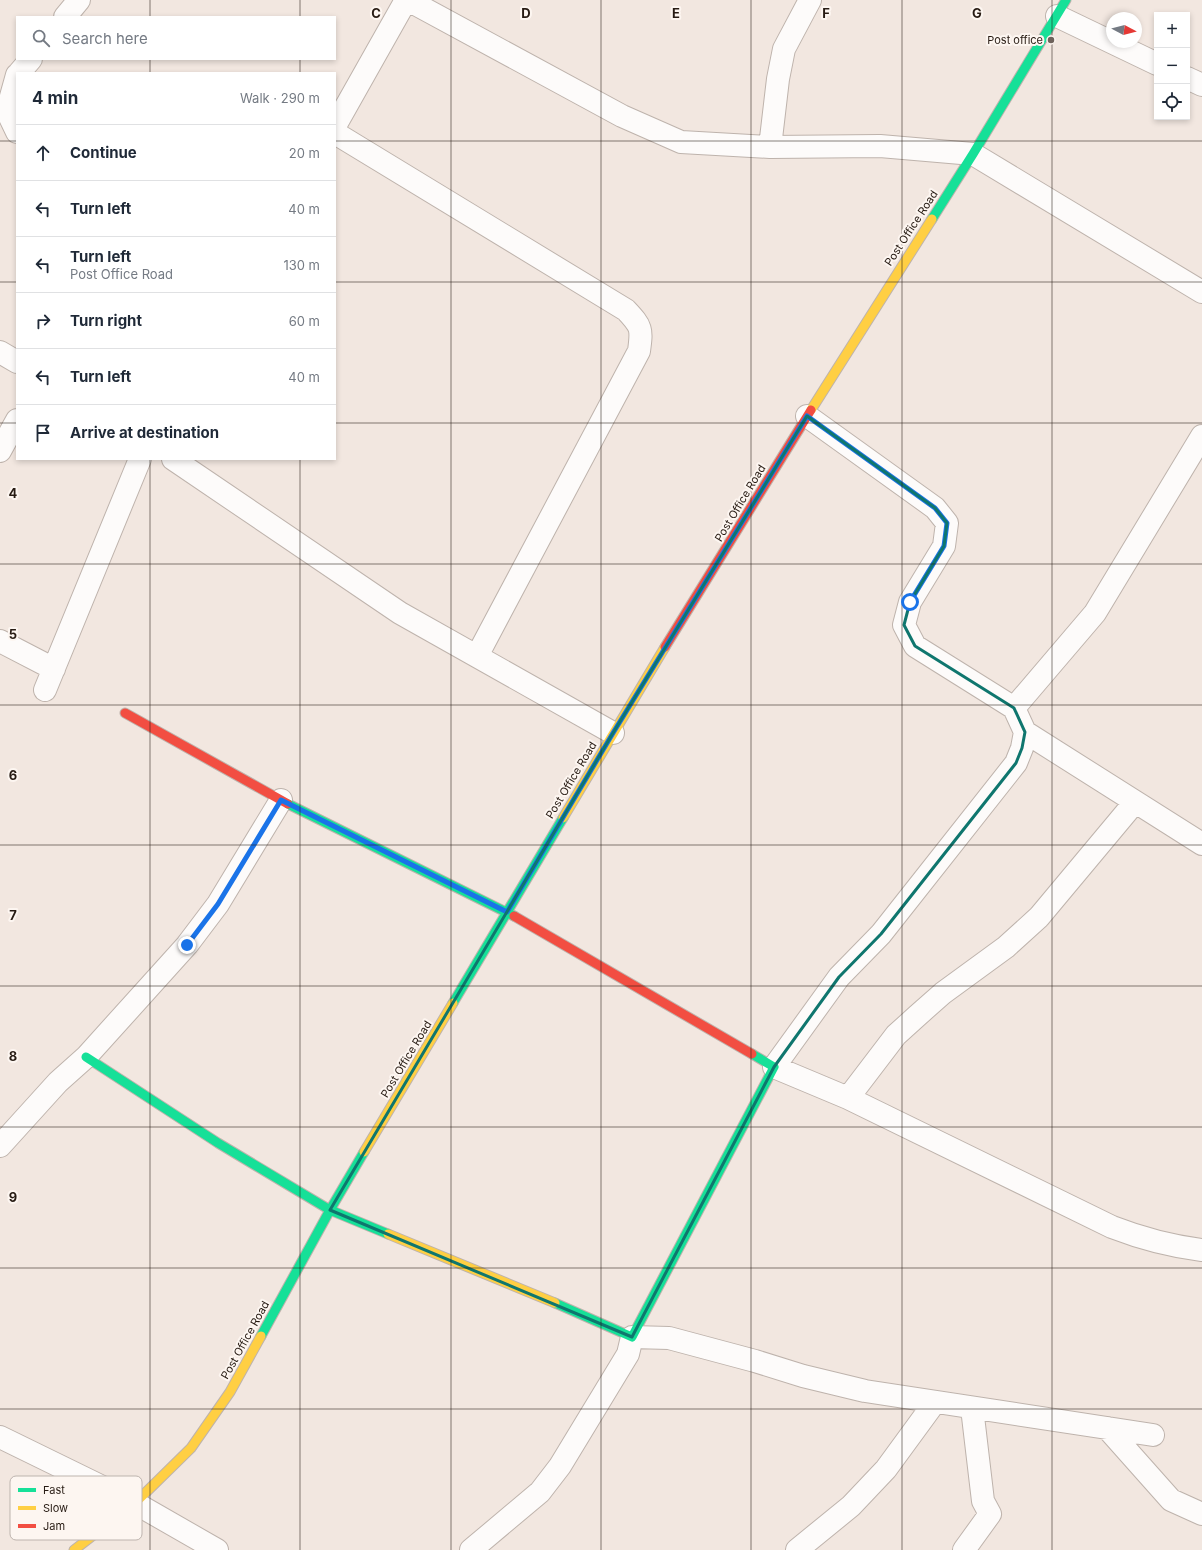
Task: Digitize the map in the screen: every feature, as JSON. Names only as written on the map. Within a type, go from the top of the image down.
[{"type":"street","points":[[66,16],[79,0]]},
{"type":"street","points":[[336,124],[407,0],[622,116],[681,142],[770,147],[880,146],[973,154],[1202,292]]},
{"type":"street","points":[[770,147],[778,79],[784,49],[810,0]]},
{"type":"street","points":[[1061,8],[1154,62]]},
{"type":"street","name":"Post Office Road","points":[[142,1496],[191,1448],[230,1392],[330,1210],[613,733],[840,362],[973,154],[1061,8]]},
{"type":"street","points":[[20,72],[30,60]]},
{"type":"street","points":[[16,79],[7,111],[16,130]]},
{"type":"street","points":[[1190,79],[1202,85]]},
{"type":"street","points":[[336,134],[626,310],[638,323],[641,332],[639,351],[477,656]]},
{"type":"street","points":[[0,352],[16,361]]},
{"type":"street","points":[[471,1550],[540,1492],[560,1466],[628,1354],[632,1337],[774,1067],[839,977],[881,934],[1016,763],[1022,748],[1024,732],[1014,708],[914,646],[904,625],[910,602],[944,546],[947,523],[935,508],[807,416]]},
{"type":"street","points":[[0,451],[16,422]]},
{"type":"street","points":[[1014,708],[1095,613],[1202,436]]},
{"type":"street","points":[[45,690],[140,460]]},
{"type":"street","points":[[174,460],[400,613],[613,733]]},
{"type":"street","points":[[0,641],[54,669]]},
{"type":"street","points":[[125,713],[281,800],[507,912],[774,1067],[848,1098],[1112,1228],[1143,1239],[1178,1247],[1202,1250]]},
{"type":"street","points":[[1024,732],[1202,844]]},
{"type":"street","points":[[0,1146],[58,1082],[86,1057],[187,945],[218,904],[281,800]]},
{"type":"street","points":[[848,1098],[896,1036],[943,992],[1006,947],[1039,917],[1135,802]]},
{"type":"street","points":[[86,1057],[224,1147],[330,1210],[520,1288],[632,1337],[669,1338],[755,1360],[803,1376],[865,1391],[1153,1435]]},
{"type":"street","points":[[797,1550],[850,1506],[881,1474],[935,1402]]},
{"type":"street","points":[[964,1550],[990,1514],[983,1501],[972,1408]]},
{"type":"street","points":[[1107,1428],[1171,1500],[1202,1514]]},
{"type":"street","points":[[0,1437],[80,1476]]},
{"type":"street","points":[[142,1507],[217,1550]]},
{"type":"street","name":"Post Office Road","points":[[74,1550],[87,1540]]},
{"type":"highlighted area","points":[[807,416],[935,508],[947,523],[944,546],[910,602],[904,625],[915,646],[1014,708],[1025,732],[1022,748],[1016,763],[881,934],[839,977],[774,1067],[632,1337],[330,1210],[613,733]]},
{"type":"traffic: fast","points":[[932,219],[1066,0]]},
{"type":"traffic: fast","points":[[288,804],[514,916]]},
{"type":"traffic: fast","points":[[453,1003],[563,818]]},
{"type":"traffic: fast","points":[[555,1303],[632,1337],[774,1067],[752,1054]]},
{"type":"traffic: fast","points":[[86,1057],[218,1143],[330,1210],[388,1234]]},
{"type":"traffic: fast","points":[[261,1336],[330,1210],[364,1152]]},
{"type":"traffic: slow","points":[[811,410],[932,219]]},
{"type":"traffic: slow","points":[[563,818],[665,647]]},
{"type":"traffic: slow","points":[[364,1152],[453,1003]]},
{"type":"traffic: slow","points":[[388,1234],[555,1303]]},
{"type":"traffic: slow","points":[[142,1496],[191,1448],[230,1392],[261,1336]]},
{"type":"traffic: slow","points":[[74,1550],[87,1540]]},
{"type":"traffic: jam","points":[[665,647],[811,410]]},
{"type":"traffic: jam","points":[[125,713],[288,804]]},
{"type":"traffic: jam","points":[[514,916],[752,1054]]},
{"type":"place","name":"Post office","points":[[1051,40]]},
{"type":"route","points":[[187,945],[218,904],[281,800],[507,912],[613,733],[807,416],[935,508],[947,523],[944,546],[910,602]]}]
